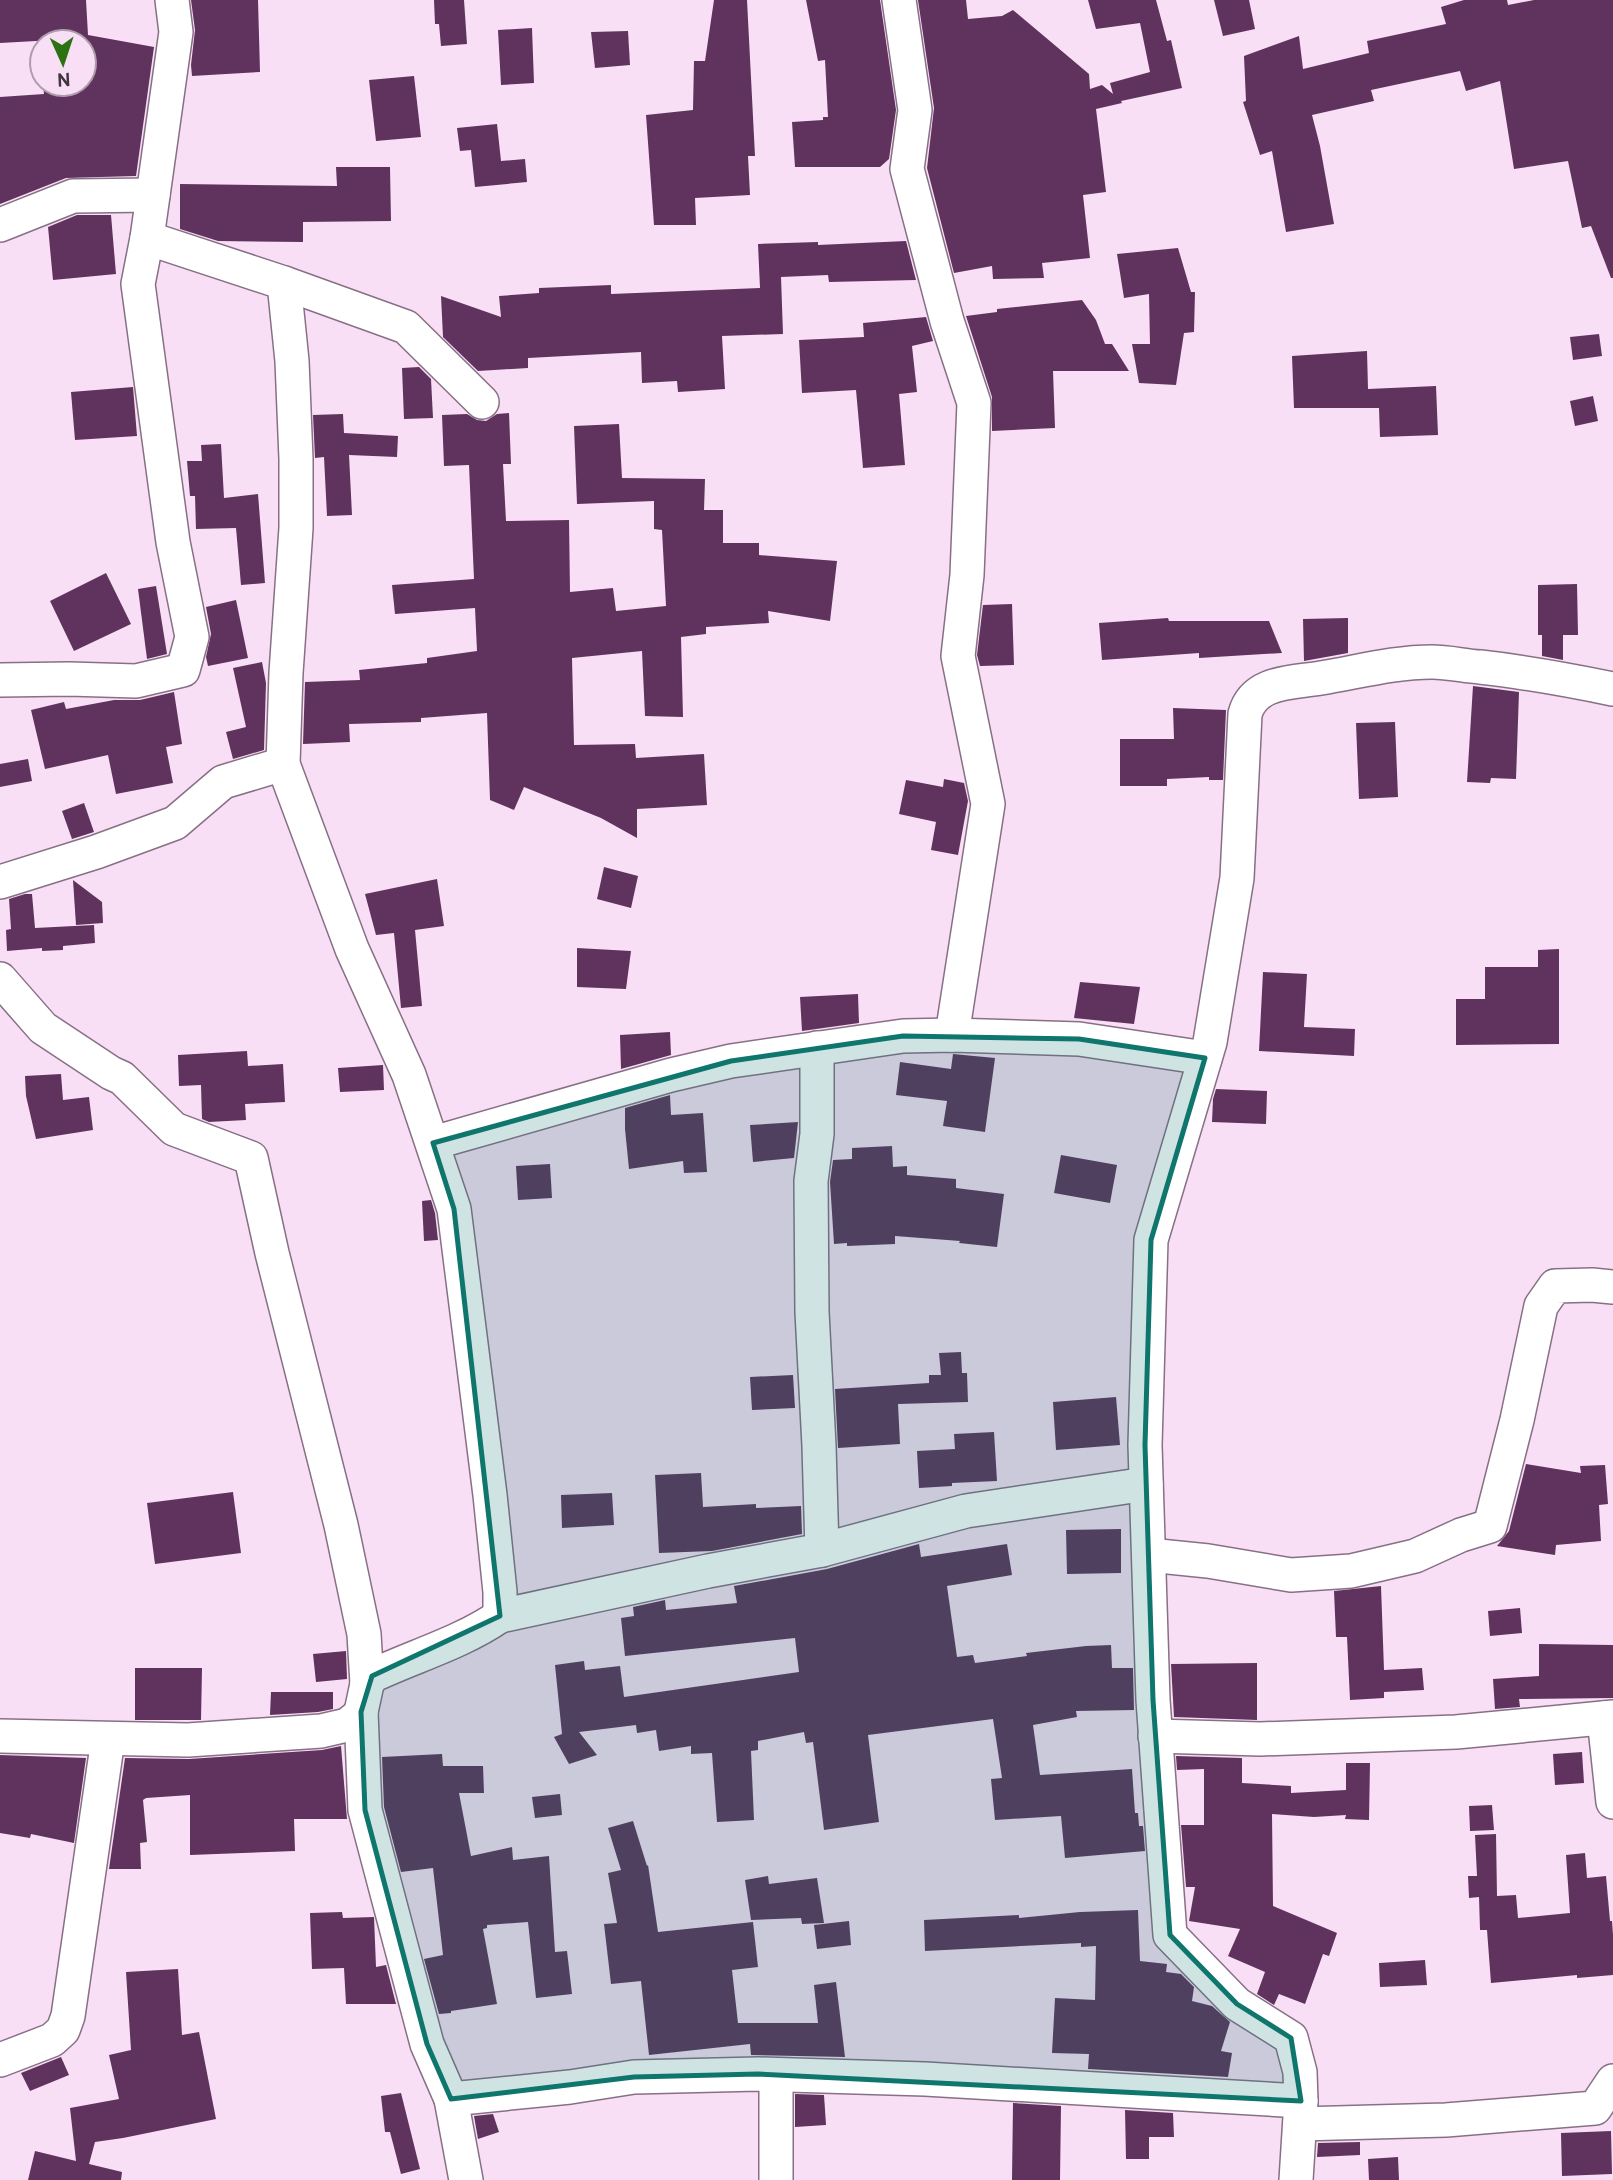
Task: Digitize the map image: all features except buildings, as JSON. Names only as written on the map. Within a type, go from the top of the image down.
[{"type":"street","points":[[0,680],[136,681],[183,670],[192,637],[173,542],[138,284],[176,32],[172,0]]},
{"type":"street","points":[[899,0],[915,110],[907,169],[947,321],[974,403],[967,575],[958,656],[988,804],[952,1035]]},
{"type":"street","points":[[0,225],[73,196],[153,194]]},
{"type":"street","points":[[147,238],[285,283],[406,327],[482,402]]},
{"type":"street","points":[[285,283],[293,375],[296,528],[283,764],[352,948],[409,1075],[454,1209],[491,1509],[500,1616]]},
{"type":"street","points":[[1296,2180],[1301,2112],[1300,2072],[1292,2038],[1237,2004],[1170,1935],[1155,1736],[1146,1483],[1151,1240],[1210,1042],[1237,878],[1245,714],[1248,702],[1258,692],[1272,687],[1385,665],[1434,662],[1541,674],[1613,689]]},
{"type":"street","points":[[0,882],[176,823],[223,782],[283,764]]},
{"type":"street","points":[[0,979],[43,1028],[122,1078],[174,1129],[251,1158],[272,1253],[341,1525],[364,1634],[365,1810],[427,2044],[451,2099],[466,2180]]},
{"type":"street","points":[[433,1143],[671,1075],[731,1061],[903,1036],[1079,1039],[1205,1058]]},
{"type":"street","points":[[817,1048],[817,1134],[811,1181],[812,1312],[822,1550]]},
{"type":"street","points":[[1149,1555],[1208,1561],[1291,1575],[1351,1571],[1415,1556],[1461,1535],[1490,1526],[1517,1420],[1541,1306],[1555,1286],[1592,1284],[1613,1287]]},
{"type":"street","points":[[0,1736],[188,1740],[321,1731],[347,1725],[364,1698],[372,1676],[450,1643],[500,1616],[708,1571],[822,1550],[965,1511],[1146,1483]]},
{"type":"street","points":[[1155,1736],[1260,1739],[1456,1732],[1609,1717],[1613,1802]]},
{"type":"street","points":[[0,2060],[52,2040],[63,2030],[68,2016],[108,1739]]},
{"type":"street","points":[[451,2099],[570,2087],[634,2077],[776,2075],[925,2079],[1301,2112],[1446,2120],[1595,2108],[1613,2081]]},
{"type":"street","points":[[775,2180],[776,2075]]},
{"type":"highlighted area","points":[[903,1036],[1079,1039],[1205,1058],[1151,1240],[1145,1445],[1153,1700],[1170,1935],[1237,2004],[1291,2038],[1301,2101],[758,2074],[634,2077],[451,2099],[427,2044],[365,1810],[361,1712],[372,1676],[500,1616],[454,1209],[433,1143],[731,1061]]}]
